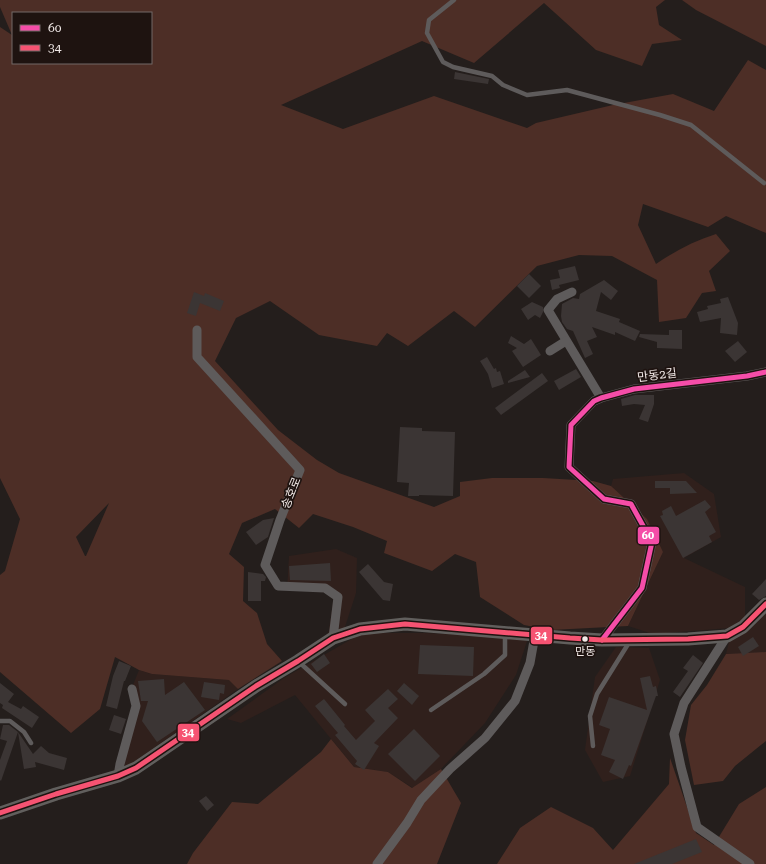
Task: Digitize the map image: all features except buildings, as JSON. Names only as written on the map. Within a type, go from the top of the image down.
[{"type":"main road","points":[[0,813],[56,794],[118,776],[136,768],[256,686],[333,638],[360,629],[405,624],[534,636],[602,640],[688,640],[728,636],[743,627],[766,604]]},
{"type":"street","points":[[572,292],[557,299],[548,310],[601,398]]},
{"type":"street","name":"송호로","points":[[197,330],[197,357],[300,470],[280,520],[265,565],[278,586],[325,588],[338,597],[333,638]]},
{"type":"street","points":[[550,351],[566,341]]},
{"type":"street","name":"만동2길","points":[[602,640],[642,588],[652,542],[631,504],[604,498],[569,467],[571,425],[594,401],[634,389],[747,376],[766,372]]},
{"type":"street","points":[[377,864],[408,823],[421,800],[450,769],[485,738],[515,701],[530,663],[534,636]]},
{"type":"street","points":[[728,636],[684,703],[674,734],[697,827],[750,864]]},
{"type":"street","points":[[118,776],[136,706],[132,689]]},
{"type":"lane","points":[[454,0],[429,20],[427,33],[443,62],[453,67],[492,76],[503,85],[527,95],[568,90],[691,125],[764,182]]},
{"type":"lane","points":[[431,710],[484,674],[505,655],[505,633]]},
{"type":"lane","points":[[593,746],[590,716],[597,694],[631,640]]},
{"type":"lane","points":[[298,661],[345,704]]},
{"type":"lane","points":[[0,721],[10,722],[24,732],[30,743]]},
{"type":"shaded area","points":[[0,0],[665,0],[656,7],[659,25],[682,40],[652,44],[642,66],[596,50],[544,3],[474,63],[422,41],[281,105],[343,129],[434,96],[527,128],[536,123],[613,105],[673,94],[714,111],[748,60],[766,70],[766,233],[726,216],[708,227],[643,204],[638,225],[656,264],[685,247],[716,234],[730,251],[709,271],[716,291],[702,293],[686,318],[659,322],[657,280],[612,256],[579,255],[537,266],[475,327],[454,311],[408,346],[387,333],[377,346],[319,335],[270,301],[236,318],[215,361],[278,430],[317,460],[339,473],[434,507],[460,496],[460,482],[492,478],[543,478],[593,481],[611,486],[647,519],[663,552],[628,626],[551,630],[524,625],[480,597],[476,562],[455,554],[432,571],[384,553],[387,541],[353,527],[313,514],[299,528],[275,509],[242,523],[229,554],[244,567],[243,601],[257,613],[267,644],[282,661],[238,689],[229,680],[152,674],[139,670],[115,657],[100,709],[71,733],[0,672],[0,575],[5,571],[20,519],[0,478],[0,27],[12,35],[0,7]],"holes":[[[109,503],[86,556],[76,537]]]},
{"type":"shaded area","points":[[682,0],[766,0],[766,46],[696,10]]},
{"type":"shaded area","points":[[684,473],[714,494],[721,537],[684,558],[745,587],[745,617],[730,628],[653,634],[628,626],[663,552],[611,486],[613,479]]},
{"type":"shaded area","points":[[336,549],[357,558],[356,593],[344,630],[328,636],[335,589],[287,590],[289,556]]},
{"type":"shaded area","points":[[766,608],[766,652],[726,654],[729,642]]},
{"type":"shaded area","points":[[362,633],[425,633],[528,638],[516,675],[485,723],[441,769],[413,788],[388,772],[354,767],[295,695],[241,723],[227,719],[284,678]]},
{"type":"shaded area","points":[[616,647],[649,648],[660,680],[630,776],[603,782],[585,750],[595,677]]},
{"type":"shaded area","points":[[766,652],[766,741],[735,766],[723,781],[694,785],[685,740],[691,705],[707,685],[726,654]]},
{"type":"shaded area","points":[[139,670],[152,674],[230,680],[238,689],[127,767],[123,764],[140,708],[133,685]]},
{"type":"shaded area","points":[[331,739],[354,767],[388,772],[412,788],[441,769],[461,803],[437,864],[187,864],[193,853],[232,802],[258,804],[321,752]]},
{"type":"shaded area","points":[[670,758],[696,833],[714,845],[739,804],[766,787],[766,864],[497,864],[520,828],[551,807],[593,828],[613,850],[669,784]]},
{"type":"transit line","name":"60","points":[[602,640],[642,588],[652,542],[631,504],[604,499],[569,467],[571,425],[594,401],[634,389],[747,376],[766,372]]},
{"type":"transit line","name":"34","points":[[0,813],[56,794],[118,776],[136,768],[256,686],[333,638],[360,629],[405,624],[602,640],[688,639],[727,636],[743,627],[766,604]]},
{"type":"place","name":"만동","points":[[585,639]]}]
